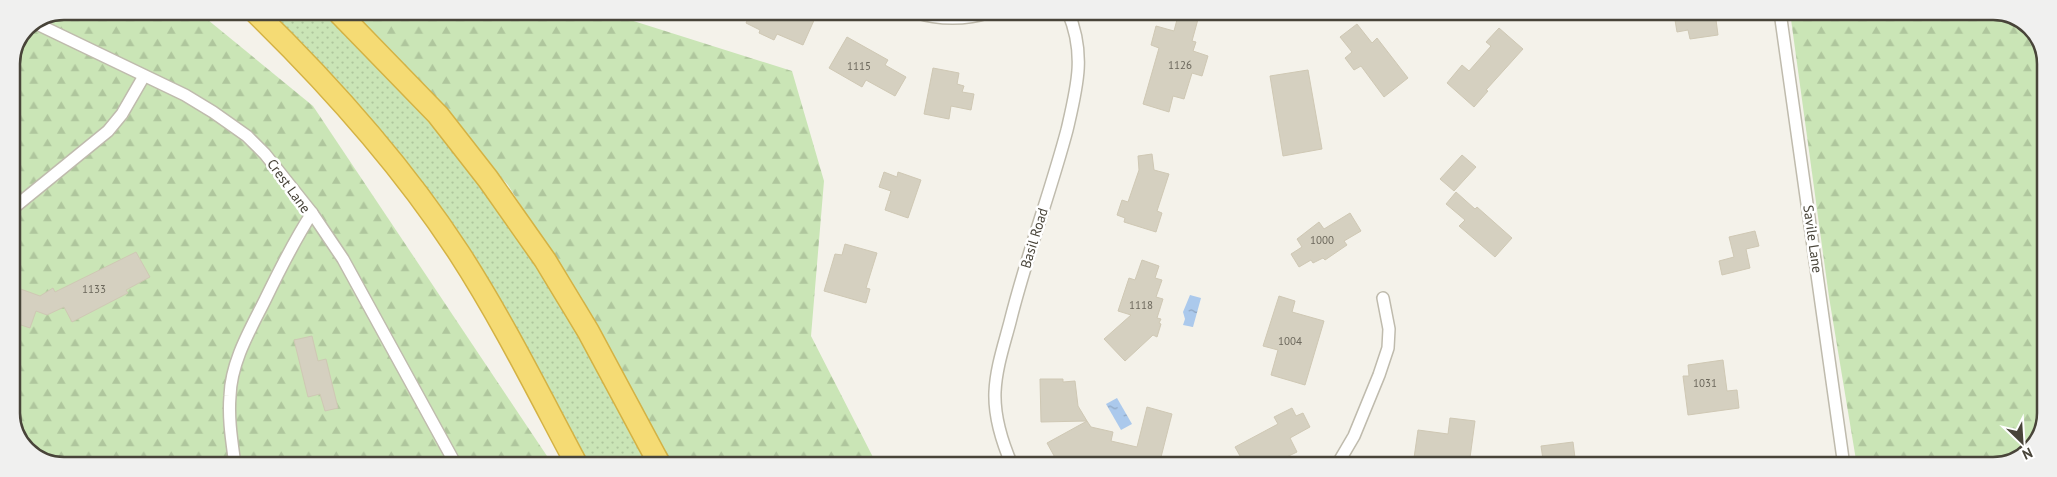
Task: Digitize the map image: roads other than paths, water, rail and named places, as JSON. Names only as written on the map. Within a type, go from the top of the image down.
[{"type":"highway","points":[[263,20],[346,104],[386,153],[443,230],[499,320],[573,457]]},
{"type":"highway","points":[[346,20],[438,115],[488,179],[545,260],[588,330],[656,457]]},
{"type":"street","name":"Basil Road","points":[[1008,457],[1002,443],[997,419],[995,393],[997,370],[1018,288],[1061,154],[1074,103],[1080,68],[1078,43],[1071,20]]},
{"type":"street","name":"Savile Lane","points":[[1781,20],[1843,457]]},
{"type":"street","name":"Crest Lane","points":[[41,26],[185,95],[213,112],[247,136],[279,170],[312,214],[282,266],[244,342],[234,373],[230,395],[230,422],[234,457]]},
{"type":"street","points":[[20,203],[108,131],[122,114],[144,76]]},
{"type":"street","points":[[312,214],[343,259],[452,457]]},
{"type":"street","points":[[1342,457],[1354,436],[1388,348],[1389,329],[1384,298]]},
{"type":"water","points":[[1190,295],[1201,298],[1193,327],[1183,325],[1185,319],[1183,312]]},
{"type":"water","points":[[1117,398],[1132,424],[1121,430],[1106,404]]}]
